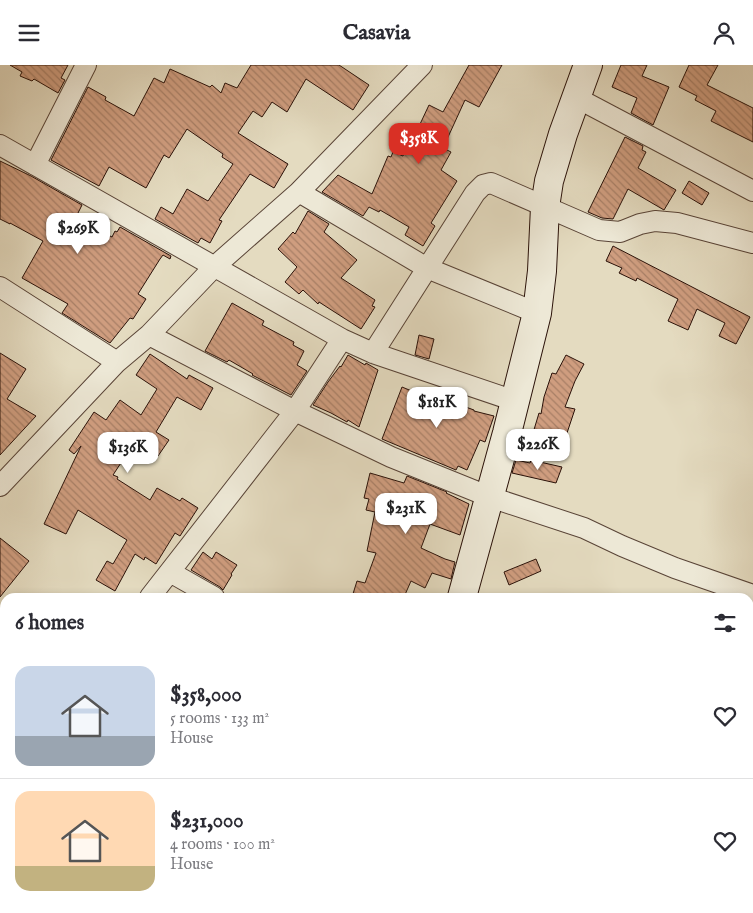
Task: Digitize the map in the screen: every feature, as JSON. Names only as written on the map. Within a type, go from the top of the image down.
[{"type":"street","points":[[35,165],[86,65]]},
{"type":"street","points":[[0,486],[117,362],[149,335],[214,267],[299,192],[422,65]]},
{"type":"street","points":[[463,593],[537,313],[548,181],[588,65]]},
{"type":"street","points":[[577,98],[753,191]]},
{"type":"street","points":[[0,145],[342,339],[373,353],[515,401]]},
{"type":"street","points":[[373,353],[475,193],[483,185],[491,183],[599,229],[620,232],[640,224],[655,221],[677,223],[753,243]]},
{"type":"street","points":[[299,192],[427,268],[537,313]]},
{"type":"street","points":[[0,287],[117,362]]},
{"type":"street","points":[[149,335],[295,411],[391,457],[490,497],[584,528],[675,568],[747,593]]},
{"type":"street","points":[[153,593],[295,411],[342,339]]},
{"type":"street","points":[[170,572],[207,593]]},
{"type":"building","points":[[10,65],[68,65],[61,78],[65,80],[58,93],[34,79],[32,81],[20,76],[22,72]]},
{"type":"building","points":[[251,65],[339,65],[369,85],[353,110],[306,79],[287,112],[272,102],[262,117],[253,111],[238,133],[288,164],[274,188],[250,174],[219,220],[222,221],[210,243],[201,238],[198,243],[155,219],[161,207],[173,214],[187,189],[208,201],[233,164],[222,157],[223,154],[187,129],[169,158],[164,155],[146,188],[109,167],[99,186],[51,160],[88,87],[106,97],[105,100],[134,116],[154,78],[164,83],[170,69],[210,87],[212,85],[221,93],[225,83],[237,88]]},
{"type":"building","points":[[469,65],[502,65],[479,107],[465,100],[443,148],[451,152],[441,170],[457,181],[431,223],[435,226],[423,246],[405,235],[409,227],[380,210],[379,212],[369,207],[363,216],[322,192],[338,175],[372,194],[388,156],[391,157],[393,152],[403,156],[404,153],[406,154],[429,105],[443,112]]},
{"type":"building","points":[[621,65],[647,65],[642,76],[669,87],[653,125],[631,113],[637,98],[612,87]]},
{"type":"building","points":[[689,65],[718,65],[707,85],[753,108],[753,142],[711,121],[716,111],[695,100],[697,96],[679,87]]},
{"type":"building","points":[[625,137],[643,146],[642,150],[646,152],[638,168],[676,190],[664,210],[628,189],[613,219],[602,218],[588,212]]},
{"type":"building","points":[[0,161],[82,205],[77,215],[89,222],[88,224],[112,237],[120,227],[171,256],[170,259],[163,255],[160,259],[138,294],[146,299],[133,319],[130,318],[110,343],[62,313],[68,304],[22,278],[43,241],[0,219]]},
{"type":"building","points":[[689,181],[709,193],[702,205],[682,193]]},
{"type":"building","points":[[308,211],[329,224],[324,232],[357,260],[341,278],[375,300],[372,306],[375,307],[361,329],[319,302],[318,304],[303,290],[299,294],[285,282],[297,267],[278,249],[293,232],[295,234]]},
{"type":"building","points":[[613,246],[750,317],[736,344],[719,336],[725,323],[697,309],[688,330],[668,321],[678,299],[637,278],[636,281],[619,273],[622,268],[606,261]]},
{"type":"building","points":[[232,303],[264,321],[262,325],[294,342],[293,345],[304,351],[297,365],[307,371],[291,395],[252,375],[229,360],[227,362],[205,351]]},
{"type":"building","points":[[419,335],[434,339],[429,359],[415,355]]},
{"type":"building","points":[[0,353],[26,369],[7,399],[36,416],[0,455]]},
{"type":"building","points":[[150,354],[187,379],[189,375],[213,388],[201,410],[177,397],[156,432],[169,440],[158,456],[136,440],[113,475],[150,500],[157,488],[180,501],[182,498],[198,508],[180,536],[175,533],[156,564],[145,557],[144,560],[135,554],[115,591],[96,580],[107,561],[113,564],[127,540],[78,510],[66,534],[44,524],[81,446],[74,454],[69,450],[94,412],[106,420],[120,400],[141,415],[157,389],[136,375]]},
{"type":"building","points":[[348,355],[378,370],[359,427],[348,420],[347,422],[313,405]]},
{"type":"building","points":[[566,355],[584,364],[565,407],[575,409],[564,442],[533,433],[539,413],[541,414],[544,397],[552,373],[556,374]]},
{"type":"building","points":[[402,387],[436,401],[438,397],[474,411],[494,416],[485,442],[480,440],[467,470],[458,466],[456,470],[382,439]]},
{"type":"building","points":[[516,460],[530,463],[531,460],[562,467],[556,483],[512,473]]},
{"type":"building","points":[[370,473],[404,483],[407,476],[447,492],[469,504],[460,535],[430,524],[421,548],[455,562],[451,579],[432,573],[425,588],[411,581],[406,593],[353,593],[357,581],[365,583],[376,553],[367,551],[375,512],[366,510],[369,499],[364,498]]},
{"type":"building","points":[[0,538],[29,561],[3,593],[0,593]]},
{"type":"building","points":[[203,552],[212,559],[216,552],[237,565],[223,590],[191,570]]},
{"type":"building","points":[[536,559],[541,571],[509,585],[504,572]]}]
